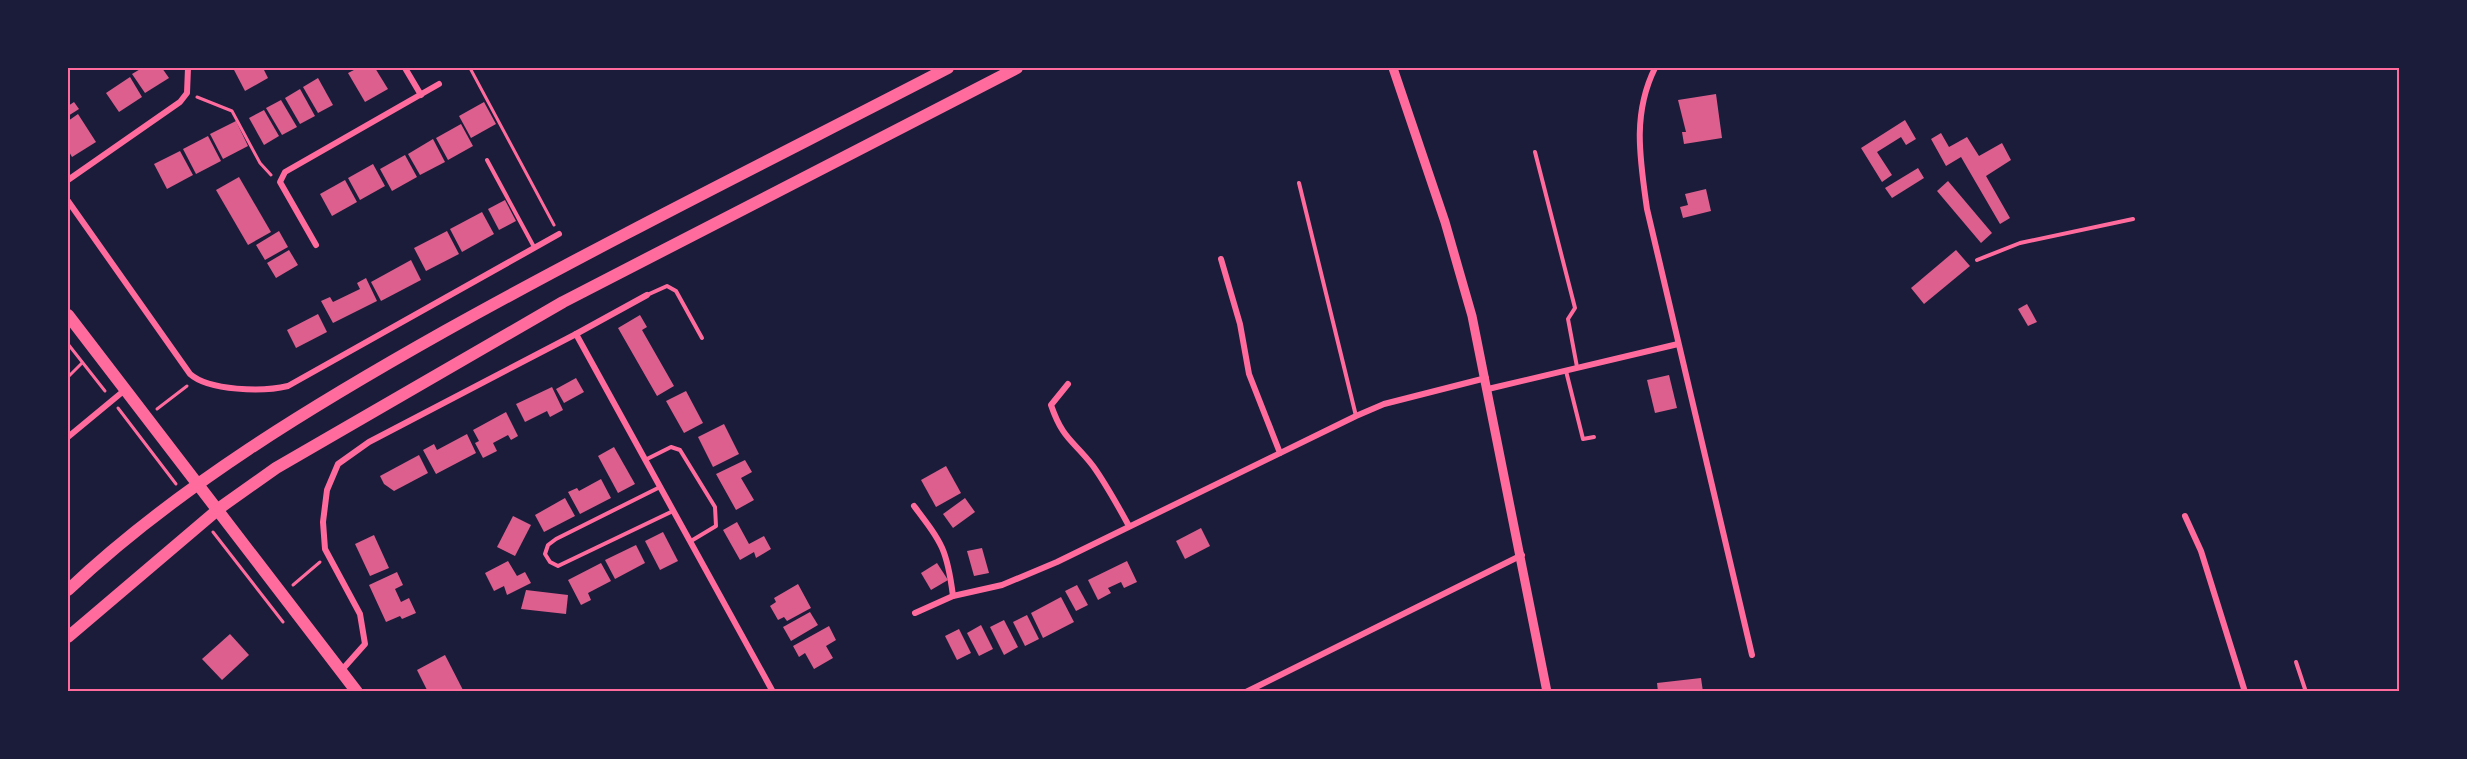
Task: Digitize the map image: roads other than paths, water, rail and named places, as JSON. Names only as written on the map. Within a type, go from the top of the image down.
[{"type":"main road","points":[[68,590],[135,532],[234,460],[356,381],[540,278],[948,68]]},
{"type":"main road","points":[[68,637],[220,507],[286,462],[563,302],[1017,68]]},
{"type":"main road","points":[[68,315],[357,692]]},
{"type":"street","points":[[68,180],[180,102],[187,93],[188,68]]},
{"type":"street","points":[[405,68],[421,95]]},
{"type":"street","points":[[1393,68],[1446,222],[1472,316],[1522,555],[1547,692]]},
{"type":"street","points":[[1655,68],[1640,113],[1639,149],[1647,209],[1752,656]]},
{"type":"street","points":[[316,245],[280,182],[285,172],[294,164],[439,84]]},
{"type":"street","points":[[68,201],[195,379],[213,386],[276,389],[288,386],[559,234]]},
{"type":"street","points":[[1221,259],[1240,324],[1249,374],[1280,453]]},
{"type":"street","points":[[341,671],[365,644],[365,631],[360,614],[325,549],[323,522],[327,490],[339,464],[369,442],[647,295]]},
{"type":"street","points":[[576,334],[773,692]]},
{"type":"street","points":[[1488,389],[1678,344]]},
{"type":"street","points":[[915,613],[953,596],[1002,585],[1384,404],[1486,378]]},
{"type":"street","points":[[1068,384],[1051,405],[1056,421],[1062,433],[1092,465],[1130,526]]},
{"type":"street","points":[[68,437],[126,389]]},
{"type":"street","points":[[914,506],[941,542],[948,558],[953,596]]},
{"type":"street","points":[[2185,516],[2201,550],[2245,692]]},
{"type":"street","points":[[1246,692],[1522,555]]},
{"type":"lane","points":[[1535,152],[1575,308],[1568,319],[1577,367]]},
{"type":"lane","points":[[487,160],[534,247]]},
{"type":"lane","points":[[1299,183],[1356,416]]},
{"type":"lane","points":[[1977,260],[2020,243],[2133,219]]},
{"type":"lane","points":[[647,295],[667,286],[675,291],[702,338]]},
{"type":"lane","points":[[1566,370],[1583,439],[1594,437]]},
{"type":"lane","points":[[646,459],[671,447],[680,450],[715,507],[716,526],[691,541]]},
{"type":"lane","points":[[661,487],[556,539],[548,545],[545,554],[550,562],[558,566],[673,511]]},
{"type":"lane","points":[[2296,662],[2306,692]]}]
